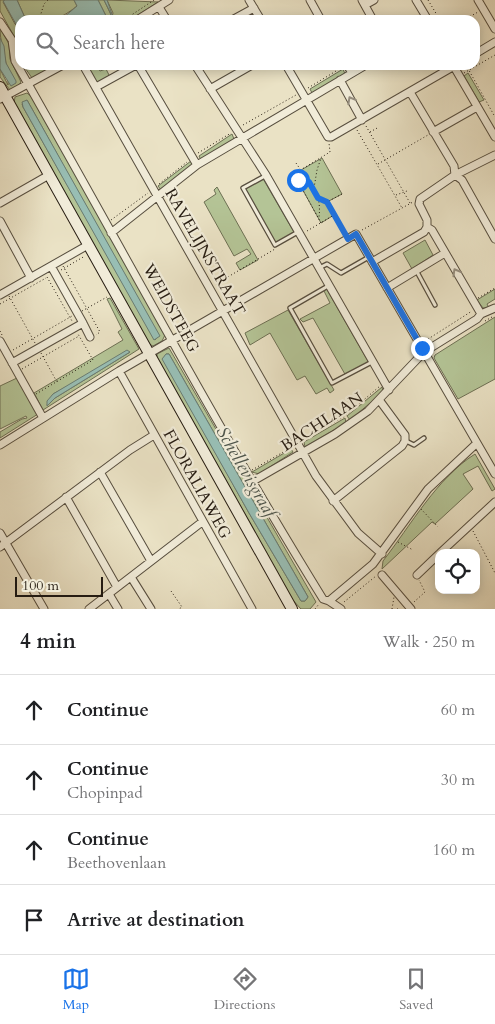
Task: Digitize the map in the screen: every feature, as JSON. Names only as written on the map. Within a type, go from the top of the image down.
[{"type":"street","points":[[145,15],[169,0]]},
{"type":"street","points":[[249,0],[258,15]]},
{"type":"street","points":[[310,0],[319,15]]},
{"type":"street","points":[[370,15],[363,3],[374,0]]},
{"type":"street","points":[[416,0],[425,15]]},
{"type":"street","points":[[478,0],[495,29]]},
{"type":"street","points":[[159,7],[164,15]]},
{"type":"street","points":[[241,15],[254,8]]},
{"type":"street","name":"WEIDSTEEG","points":[[0,22],[12,40],[15,61]]},
{"type":"street","points":[[480,51],[495,42]]},
{"type":"street","name":"WEIDSTEEG","points":[[20,70],[171,341],[253,481],[323,599],[339,608]]},
{"type":"street","points":[[3,98],[55,70]]},
{"type":"street","name":"RAVELIJNSTRAAT","points":[[86,70],[302,452],[333,501],[358,533],[382,554]]},
{"type":"street","points":[[96,88],[128,70]]},
{"type":"street","points":[[140,70],[197,165]]},
{"type":"street","points":[[198,70],[266,175],[389,390]]},
{"type":"street","points":[[210,89],[243,70]]},
{"type":"street","points":[[289,70],[328,137],[354,125],[446,70]]},
{"type":"street","points":[[111,233],[197,165],[357,70]]},
{"type":"street","points":[[456,70],[495,137]]},
{"type":"street","points":[[340,80],[362,120]]},
{"type":"street","points":[[0,87],[3,98],[150,353],[292,609]]},
{"type":"street","points":[[410,92],[454,166],[455,175],[462,180],[495,239]]},
{"type":"street","points":[[433,132],[477,107]]},
{"type":"street","points":[[370,260],[424,232],[427,227],[427,220],[419,202],[455,175],[495,155]]},
{"type":"street","points":[[0,203],[49,175]]},
{"type":"street","points":[[0,221],[32,278]]},
{"type":"street","points":[[427,227],[432,230],[477,307]]},
{"type":"street","points":[[0,445],[119,371],[356,234],[495,474]]},
{"type":"street","points":[[0,295],[32,278],[53,270],[88,245]]},
{"type":"street","points":[[387,288],[445,253]]},
{"type":"street","points":[[53,270],[91,337]]},
{"type":"street","name":"BACHLAAN","points":[[253,481],[335,434],[380,401],[424,352],[477,319],[477,307],[495,308]]},
{"type":"street","points":[[14,361],[83,323]]},
{"type":"street","points":[[0,341],[14,361],[43,418]]},
{"type":"street","name":"FLORALIAWEG","points":[[119,371],[252,609]]},
{"type":"street","points":[[333,501],[402,446],[405,441],[405,435],[380,401]]},
{"type":"street","points":[[3,544],[100,472],[154,435]]},
{"type":"street","points":[[329,601],[382,554],[417,505],[447,469],[477,443]]},
{"type":"street","points":[[100,472],[151,561]]},
{"type":"street","points":[[66,497],[117,587]]},
{"type":"street","points":[[445,549],[495,502]]},
{"type":"street","points":[[89,609],[202,522]]},
{"type":"street","points":[[0,533],[3,544],[44,609]]},
{"type":"street","points":[[417,574],[435,558]]},
{"type":"street","points":[[382,575],[410,607]]},
{"type":"street","points":[[131,577],[151,609]]},
{"type":"street","points":[[109,594],[118,609]]},
{"type":"lane","points":[[266,175],[243,188],[274,245],[299,233]]},
{"type":"lane","points":[[319,269],[327,264],[341,273],[370,260]]},
{"type":"lane","points":[[416,270],[435,305]]},
{"type":"lane","points":[[328,286],[290,308],[332,384],[372,361]]},
{"type":"lane","points":[[405,441],[414,445],[424,438]]},
{"type":"path","points":[[41,15],[44,4],[48,0]]},
{"type":"path","points":[[132,15],[154,0]]},
{"type":"path","points":[[428,0],[437,15]]},
{"type":"path","points":[[472,15],[483,8]]},
{"type":"path","points":[[480,63],[495,55]]},
{"type":"path","points":[[106,223],[192,157],[236,129],[339,70]]},
{"type":"path","points":[[459,76],[468,70],[495,117]]},
{"type":"path","points":[[356,234],[410,203],[362,120]]},
{"type":"path","points":[[354,125],[402,208]]},
{"type":"path","points":[[369,132],[379,127]]},
{"type":"path","points":[[377,165],[433,132]]},
{"type":"path","points":[[321,223],[294,174],[330,152],[328,137]]},
{"type":"path","points":[[314,189],[317,170],[322,158]]},
{"type":"path","points":[[296,163],[300,170]]},
{"type":"path","points":[[298,180],[309,182],[314,189],[320,208],[319,218]]},
{"type":"path","points":[[395,196],[403,191],[407,191]]},
{"type":"path","points":[[327,202],[342,194]]},
{"type":"path","points":[[318,198],[327,202],[348,239]]},
{"type":"path","points":[[299,233],[334,215]]},
{"type":"path","points":[[209,288],[275,249]]},
{"type":"path","points":[[53,270],[62,264],[86,256]]},
{"type":"path","points":[[62,264],[100,332],[91,337]]},
{"type":"path","points":[[0,304],[47,278],[93,360],[31,396]]},
{"type":"path","points":[[420,345],[477,307],[495,288]]},
{"type":"path","points":[[14,361],[11,351],[110,295]]},
{"type":"path","points":[[10,298],[57,382]]},
{"type":"path","points":[[21,369],[80,336]]},
{"type":"path","name":"BACHLAAN","points":[[248,472],[345,416],[384,382]]},
{"type":"path","points":[[417,505],[438,527]]},
{"type":"path","points":[[470,526],[495,573]]},
{"type":"path","points":[[393,540],[412,550]]},
{"type":"path","points":[[339,608],[380,573],[382,575]]},
{"type":"path","points":[[410,607],[425,592],[417,574]]},
{"type":"path","points":[[171,591],[183,608],[179,609]]},
{"type":"path","points":[[392,609],[394,593]]},
{"type":"green space","points":[[0,0],[5,0],[3,2],[15,24],[15,38],[0,11]]},
{"type":"green space","points":[[17,0],[74,0],[77,6],[64,15],[24,15]]},
{"type":"green space","points":[[98,0],[104,0],[111,15],[106,15]]},
{"type":"green space","points":[[107,0],[158,2],[138,15],[112,15]]},
{"type":"green space","points":[[0,28],[9,44],[10,59],[21,82],[17,88],[10,90],[0,77],[0,69],[8,85]]},
{"type":"green space","points":[[26,70],[47,70],[32,78]]},
{"type":"green space","points":[[88,70],[106,70],[110,77],[96,83]]},
{"type":"green space","points":[[343,70],[345,74],[312,93],[310,89]]},
{"type":"green space","points":[[468,73],[484,100],[479,102],[464,76]]},
{"type":"green space","points":[[27,93],[33,98],[165,335],[162,341],[153,346],[149,344],[14,103],[15,97]],"holes":[[[27,100],[159,336],[155,340],[23,107],[22,104]]]},
{"type":"green space","points":[[232,134],[234,139],[201,160],[199,156]]},
{"type":"green space","points":[[322,158],[342,194],[327,202],[334,215],[321,223],[294,174]]},
{"type":"green space","points":[[191,161],[192,165],[161,190],[158,186]]},
{"type":"green space","points":[[262,177],[295,234],[275,245],[243,188]]},
{"type":"green space","points":[[217,187],[258,260],[240,270],[236,263],[251,254],[247,249],[234,256],[204,202],[216,194],[214,190]]},
{"type":"green space","points":[[425,240],[433,255],[412,269],[403,253]]},
{"type":"green space","points":[[326,288],[369,363],[346,376],[313,318],[303,322],[300,319],[330,303],[323,289]]},
{"type":"green space","points":[[495,289],[495,299],[487,304],[489,308],[483,308],[477,300]]},
{"type":"green space","points":[[110,298],[139,349],[43,410],[34,393],[123,340],[118,332],[122,329],[107,299]],"holes":[[[130,352],[55,398],[47,405],[53,394]]]},
{"type":"green space","points":[[288,310],[334,390],[330,393],[327,388],[316,394],[305,376],[297,380],[270,333],[250,345],[245,333]]},
{"type":"green space","points":[[495,317],[495,379],[458,399],[434,358],[435,355]]},
{"type":"green space","points":[[169,348],[316,602],[310,609],[301,609],[291,598],[157,358],[157,354]],"holes":[[[166,354],[169,354],[308,597],[305,601],[301,601],[249,513],[163,359]]]},
{"type":"green space","points":[[17,378],[38,414],[0,438],[0,432],[27,418],[26,416],[0,429],[0,386]]},
{"type":"green space","points":[[382,387],[383,392],[350,420],[347,416]]},
{"type":"green space","points":[[345,418],[346,423],[305,447],[304,442]]},
{"type":"green space","points":[[291,449],[293,452],[259,474],[252,472]]},
{"type":"green space","points":[[475,454],[495,489],[492,491],[478,466],[463,474],[473,489],[435,524],[432,522],[382,569],[383,561],[425,503],[461,464]]},
{"type":"water","points":[[17,0],[24,15],[15,15],[15,22],[3,1]]},
{"type":"water","points":[[74,0],[98,0],[106,15],[66,15],[77,6]]},
{"type":"water","points":[[104,0],[107,0],[112,15]]},
{"type":"water","points":[[0,38],[4,46],[6,63],[16,81],[11,86],[0,69]]},
{"type":"water","points":[[27,100],[160,336],[154,340],[23,107],[22,102]]},
{"type":"water","points":[[127,350],[130,352],[55,398],[47,406],[47,401],[53,394]]},
{"type":"water","points":[[166,354],[169,354],[308,597],[305,601],[301,601],[249,513],[162,359]]},
{"type":"route","points":[[298,180],[309,182],[318,198],[327,202],[348,239],[356,234],[422,348]]},
{"type":"water label","name":"Schellevisgraaf","points":[[246,472]]}]
